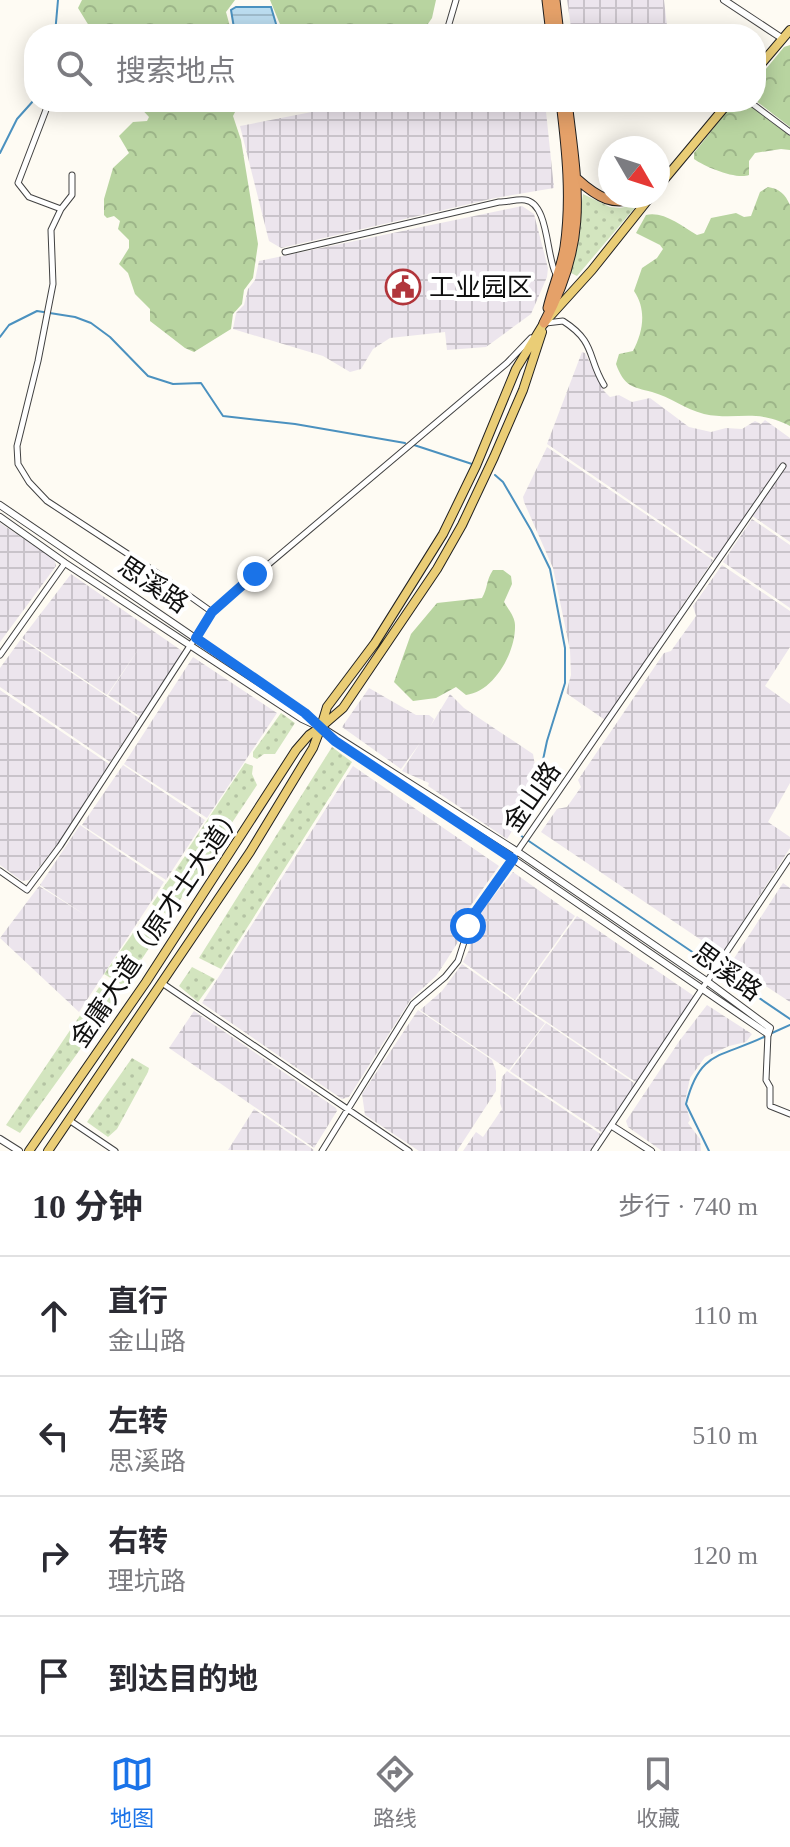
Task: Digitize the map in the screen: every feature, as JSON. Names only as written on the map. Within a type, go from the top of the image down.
[{"type":"highway","points":[[547,0],[550,24]]},
{"type":"highway","points":[[555,0],[558,24]]},
{"type":"highway","points":[[561,278],[569,195],[562,112]]},
{"type":"highway","points":[[544,323],[575,240],[577,179],[568,112]]},
{"type":"highway","points":[[577,179],[598,196]]},
{"type":"main road","points":[[766,59],[790,30]]},
{"type":"main road","points":[[670,172],[721,112]]},
{"type":"main road","points":[[544,323],[641,208]]},
{"type":"main road","name":"金庸大道（原才士大道）","points":[[48,1151],[250,852],[313,748],[327,707],[375,643],[443,534],[477,464],[516,369],[544,323]]},
{"type":"main road","name":"金庸大道（原才士大道）","points":[[29,1151],[146,982],[296,750],[309,735],[330,722],[343,708],[437,569],[462,525],[527,380],[544,323]]},
{"type":"main road","points":[[477,464],[488,469]]},
{"type":"street","points":[[449,24],[456,0]]},
{"type":"street","points":[[724,0],[760,24]]},
{"type":"street","points":[[766,28],[783,39]]},
{"type":"street","points":[[45,112],[18,183],[29,197],[61,209]]},
{"type":"street","points":[[763,112],[790,132]]},
{"type":"street","points":[[72,175],[72,195],[54,221],[50,239],[53,284],[17,446],[18,464],[29,482],[47,501],[212,612]]},
{"type":"street","points":[[285,252],[499,202],[524,199],[540,212],[553,268],[561,278],[578,285]]},
{"type":"street","points":[[0,871],[27,890],[60,846],[212,612],[507,363],[544,323],[563,321],[579,333],[591,348],[597,374],[604,385]]},
{"type":"street","name":"金山路","points":[[322,1151],[413,1004],[445,977],[458,961],[472,917],[783,466]]},
{"type":"street","name":"思溪路","points":[[0,505],[305,713],[321,727],[335,741],[768,1034],[770,1028],[708,982],[518,852],[321,727],[302,719],[0,517]]},
{"type":"street","points":[[0,655],[65,563]]},
{"type":"street","points":[[594,1151],[790,857]]},
{"type":"street","points":[[161,982],[409,1151]]},
{"type":"street","points":[[768,1034],[766,1080],[770,1087],[770,1106],[790,1114]]},
{"type":"street","points":[[69,1119],[115,1151]]},
{"type":"street","points":[[612,1126],[651,1151]]},
{"type":"street","points":[[0,1139],[19,1151]]},
{"type":"shaded area","points":[[567,0],[664,0],[667,24],[571,24]]},
{"type":"shaded area","points":[[312,112],[546,112],[554,188],[495,198],[281,248],[269,241],[240,126]]},
{"type":"shaded area","points":[[522,206],[534,214],[548,268],[547,277],[531,314],[486,347],[447,350],[445,332],[390,338],[373,349],[361,369],[350,372],[323,356],[233,329],[236,313],[244,305],[248,289],[255,280],[259,261]]},
{"type":"shaded area","points":[[582,352],[610,397],[619,395],[632,402],[650,398],[689,427],[711,432],[726,428],[742,429],[755,421],[761,424],[765,420],[790,438],[790,542],[748,513],[715,559],[547,444]]},
{"type":"shaded area","points":[[547,447],[713,560],[605,720],[566,693],[571,675],[570,650],[553,568],[524,502],[523,497]]},
{"type":"shaded area","points":[[752,519],[790,545],[790,608],[723,562]]},
{"type":"shaded area","points":[[0,523],[54,559],[56,566],[0,642]]},
{"type":"shaded area","points":[[722,565],[790,611],[790,647],[765,686],[790,704],[790,783],[768,822],[790,837],[790,848],[722,954],[541,832],[557,809],[567,807],[581,787],[578,780],[664,653],[671,651],[696,616],[693,606]]},
{"type":"shaded area","points":[[71,574],[185,653],[141,717],[108,695],[140,647],[107,695],[22,638]]},
{"type":"shaded area","points":[[21,639],[139,718],[110,762],[0,687],[0,668]]},
{"type":"shaded area","points":[[193,657],[277,713],[207,818],[124,764]]},
{"type":"shaded area","points":[[369,688],[416,715],[429,715],[434,719],[430,727],[450,694],[464,708],[533,754],[536,771],[527,793],[505,822],[512,831],[507,839],[428,786],[429,783],[402,771],[420,743],[401,769],[342,727]]},
{"type":"shaded area","points":[[0,690],[109,764],[60,841],[29,880],[22,881],[0,865]]},
{"type":"shaded area","points":[[123,765],[205,820],[166,880],[82,825]]},
{"type":"shaded area","points":[[353,766],[499,866],[462,918],[458,942],[436,976],[411,999],[349,1097],[342,1099],[202,1003]]},
{"type":"shaded area","points":[[80,825],[164,882],[79,1012],[0,938],[39,886],[85,915],[40,885]]},
{"type":"shaded area","points":[[513,872],[575,916],[515,1000],[463,962],[476,918]]},
{"type":"shaded area","points":[[783,883],[790,888],[790,1002],[731,963]]},
{"type":"shaded area","points":[[577,916],[694,996],[637,1083],[516,1001]]},
{"type":"shaded area","points":[[462,964],[545,1023],[509,1070],[420,1010],[442,991]]},
{"type":"shaded area","points":[[707,1005],[752,1034],[746,1042],[705,1057],[690,1078],[685,1102],[690,1120],[688,1123],[700,1139],[701,1151],[662,1151],[628,1127],[626,1121]]},
{"type":"shaded area","points":[[418,1010],[492,1060],[496,1071],[496,1091],[457,1151],[419,1151],[365,1115],[362,1094]]},
{"type":"shaded area","points":[[194,1011],[336,1108],[314,1148],[169,1048]]},
{"type":"shaded area","points":[[546,1023],[637,1085],[603,1133],[510,1071]]},
{"type":"shaded area","points":[[507,1071],[602,1135],[590,1151],[463,1151],[476,1132],[483,1137],[502,1109],[502,1077]]},
{"type":"shaded area","points":[[254,1109],[314,1150],[228,1150]]},
{"type":"green space","points":[[82,0],[235,0],[226,12],[229,24],[88,24],[78,8]]},
{"type":"green space","points":[[270,0],[436,0],[428,24],[280,24]]},
{"type":"green space","points":[[790,45],[790,127],[766,109],[766,69],[784,47]]},
{"type":"green space","points":[[144,112],[235,112],[233,116],[241,140],[258,244],[253,278],[244,290],[242,304],[233,314],[231,329],[194,352],[150,321],[150,309],[135,294],[128,273],[119,264],[129,248],[129,240],[118,229],[120,221],[114,216],[107,218],[104,215],[104,199],[113,168],[129,153],[119,136],[133,122],[147,121],[149,117]]},
{"type":"green space","points":[[726,112],[758,112],[790,136],[790,150],[755,153],[749,161],[749,175],[744,176],[706,166],[694,159],[694,153]]},
{"type":"green space","points":[[768,187],[782,193],[790,205],[790,426],[757,416],[704,414],[630,384],[622,377],[616,364],[619,354],[633,351],[641,329],[641,306],[634,291],[642,268],[657,258],[663,249],[636,233],[646,215],[666,217],[697,235],[704,233],[711,218],[736,213],[751,216],[760,192]]},
{"type":"green space","points":[[583,194],[598,201],[598,208],[635,208],[577,276],[571,273]]},
{"type":"green space","points":[[493,570],[503,570],[511,576],[512,584],[504,602],[514,619],[514,636],[501,669],[486,687],[476,692],[466,695],[456,687],[436,698],[413,701],[394,682],[411,634],[437,603],[482,598]]},
{"type":"green space","points":[[281,713],[295,723],[275,754],[264,754],[257,759],[253,757],[253,752]]},
{"type":"green space","points":[[332,747],[352,762],[221,969],[199,958]]},
{"type":"green space","points":[[245,763],[253,766],[252,774],[257,785],[206,862],[188,849]]},
{"type":"green space","points":[[185,856],[202,868],[169,916],[152,904]]},
{"type":"green space","points":[[150,909],[167,921],[124,986],[104,974]]},
{"type":"green space","points":[[192,967],[215,979],[198,1002],[179,986]]},
{"type":"green space","points":[[102,983],[120,994],[20,1133],[6,1125]]},
{"type":"green space","points":[[132,1058],[149,1068],[148,1072],[117,1129],[108,1137],[87,1122]]},
{"type":"water","points":[[236,7],[271,7],[276,24],[233,24],[231,10]]},
{"type":"waterway","points":[[56,24],[58,0]]},
{"type":"waterway","points":[[0,153],[24,111]]},
{"type":"waterway","points":[[0,337],[9,325],[37,311],[75,317],[91,323],[110,337],[148,376],[173,384],[201,383],[223,416],[295,424],[405,443]]},
{"type":"waterway","points":[[414,445],[472,464]]},
{"type":"waterway","points":[[495,475],[503,482],[550,569],[565,648],[565,683],[540,774],[534,793],[511,823],[517,833],[713,966]]},
{"type":"waterway","points":[[718,970],[790,1019]]},
{"type":"waterway","points":[[772,1033],[790,1025]]},
{"type":"waterway","points":[[709,1151],[686,1104],[692,1086],[705,1065],[714,1058],[764,1037]]},
{"type":"place","name":"工业园区","points":[[403,287]]},
{"type":"route","points":[[255,574],[212,612],[196,638],[305,713],[335,741],[513,859],[468,926]]}]
